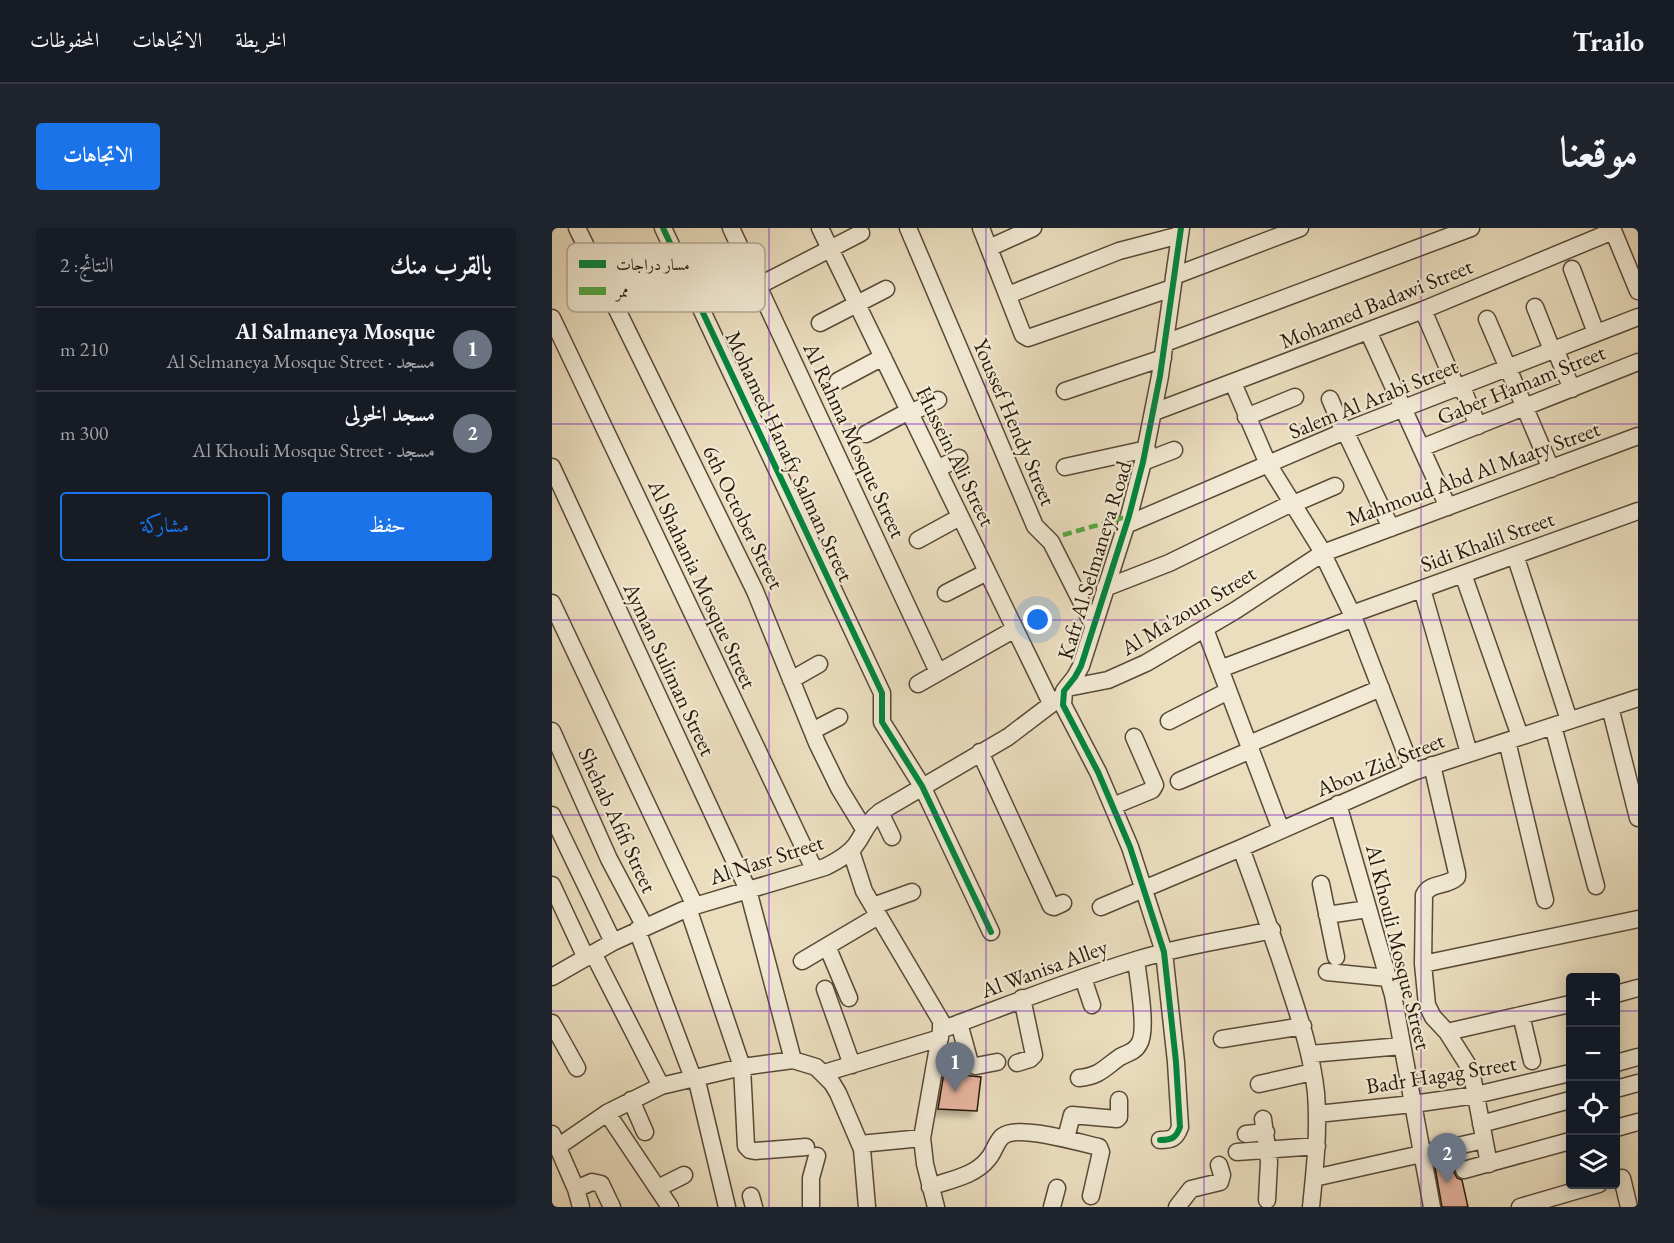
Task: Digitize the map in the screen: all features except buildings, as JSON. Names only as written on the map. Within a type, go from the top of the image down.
[{"type":"street","name":"6th October Street","points":[[577,228],[584,243]]},
{"type":"street","name":"Mohamed Hanafy Salman Street","points":[[663,228],[670,243]]},
{"type":"street","name":"Al Rahma Mosque Street","points":[[730,228],[737,243]]},
{"type":"street","name":"Hussein Ali Street","points":[[820,228],[1015,629],[1060,696]]},
{"type":"street","name":"Youssef Hendy Street","points":[[908,228],[1035,526],[1051,542],[1094,625]]},
{"type":"street","points":[[981,228],[1023,335],[1031,338],[1173,282],[1300,228]]},
{"type":"street","points":[[989,248],[1033,228]]},
{"type":"street","points":[[1065,391],[1471,228]]},
{"type":"street","points":[[1613,230],[1633,262],[1638,291]]},
{"type":"street","name":"Mohamed Badawi Street","points":[[1154,412],[1423,310],[1613,230]]},
{"type":"street","points":[[1008,295],[1119,251],[1180,232]]},
{"type":"street","name":"Kafr Al Selmaneya Road","points":[[1060,696],[1081,666],[1126,525],[1145,455],[1164,351],[1180,232]]},
{"type":"street","points":[[765,282],[861,233]]},
{"type":"street","points":[[1572,269],[1596,333]]},
{"type":"street","points":[[819,323],[886,289]]},
{"type":"street","name":"Al Rahma Mosque Street","points":[[765,301],[938,672]]},
{"type":"street","points":[[1535,307],[1572,389]]},
{"type":"street","points":[[1423,310],[1478,426]]},
{"type":"street","name":"6th October Street","points":[[618,312],[755,591],[812,731],[839,788],[864,829]]},
{"type":"street","name":"Mohamed Hanafy Salman Street","points":[[703,312],[882,693],[884,700],[880,715],[882,722],[922,786],[990,932]]},
{"type":"street","name":"Salem Al Arabi Street","points":[[1126,525],[1344,432],[1638,317]]},
{"type":"street","name":"Al Shahania Mosque Street","points":[[552,318],[814,869]]},
{"type":"street","points":[[1487,319],[1551,469]]},
{"type":"street","points":[[1368,331],[1448,507]]},
{"type":"street","points":[[838,381],[883,357]]},
{"type":"street","name":"Gaber Hamam Street","points":[[1421,448],[1638,362]]},
{"type":"street","points":[[1233,383],[1268,464],[1323,553],[1353,616],[1413,772]]},
{"type":"street","points":[[1246,417],[1295,397]]},
{"type":"street","points":[[1330,399],[1391,528]]},
{"type":"street","points":[[866,434],[938,400]]},
{"type":"street","name":"Mahmoud Abd Al Maaty Street","points":[[1323,553],[1638,436]]},
{"type":"street","points":[[1065,467],[1174,450]]},
{"type":"street","points":[[937,469],[959,458]]},
{"type":"street","name":"Ayman Suliman Street","points":[[552,467],[748,890],[793,1060]]},
{"type":"street","points":[[1105,588],[1169,562],[1293,503],[1335,486]]},
{"type":"street","name":"Sidi Khalil Street","points":[[1220,669],[1422,589],[1638,512]]},
{"type":"street","points":[[918,540],[960,517]]},
{"type":"street","name":"Al Ma'zoun Street","points":[[1060,696],[1127,672],[1205,628],[1323,553]]},
{"type":"street","points":[[1515,555],[1561,723],[1596,886]]},
{"type":"street","points":[[946,593],[987,572]]},
{"type":"street","points":[[1463,574],[1514,739],[1545,900]]},
{"type":"street","points":[[1422,589],[1469,753]]},
{"type":"street","points":[[552,603],[692,907],[742,1067],[746,1146],[756,1151],[812,1152],[811,1207]]},
{"type":"street","points":[[1205,628],[1281,830]]},
{"type":"street","points":[[918,684],[1015,629]]},
{"type":"street","points":[[791,680],[819,664]]},
{"type":"street","points":[[1179,781],[1381,688]]},
{"type":"street","points":[[1169,721],[1228,691]]},
{"type":"street","points":[[1060,696],[1113,806],[1145,888],[1164,952],[1176,1062],[1180,1127],[1177,1135],[1169,1140],[1160,1140]]},
{"type":"street","name":"Al Nasr Street","points":[[552,978],[613,942],[692,907],[825,867],[851,851],[864,829],[880,812],[1023,726],[1060,696]]},
{"type":"street","name":"Abou Zid Street","points":[[1101,907],[1413,772],[1638,698]]},
{"type":"street","points":[[1610,707],[1638,819]]},
{"type":"street","points":[[812,731],[839,717]]},
{"type":"street","name":"Shehab Afifi Street","points":[[552,731],[641,928],[695,1077],[727,1207]]},
{"type":"street","points":[[1113,806],[1152,789],[1155,785],[1134,736]]},
{"type":"street","points":[[980,752],[1051,906],[1063,903]]},
{"type":"street","points":[[1432,765],[1457,877],[1452,882],[1430,887],[1425,892],[1423,964],[1429,1011],[1447,1032],[1471,1070],[1489,1164]]},
{"type":"street","name":"Al Khouli Mosque Street","points":[[1338,804],[1388,978],[1432,1207]]},
{"type":"street","points":[[880,812],[892,837]]},
{"type":"street","points":[[552,815],[613,942]]},
{"type":"street","points":[[1241,848],[1272,930],[1310,1054],[1317,1114],[1317,1146],[1311,1207]]},
{"type":"street","points":[[851,851],[856,871],[875,911],[941,1021],[922,1138],[925,1164],[936,1207]]},
{"type":"street","points":[[1321,884],[1327,915],[1331,964],[1388,978]]},
{"type":"street","points":[[552,885],[661,1086]]},
{"type":"street","points":[[802,962],[875,911],[912,892]]},
{"type":"street","points":[[1327,915],[1368,909]]},
{"type":"street","points":[[1423,964],[1638,919]]},
{"type":"street","name":"Al Wanisa Alley","points":[[824,1073],[940,1034],[959,1023],[1022,998],[1136,960],[1272,930]]},
{"type":"street","points":[[827,946],[849,998]]},
{"type":"street","points":[[1078,1077],[1090,1077],[1101,1072],[1119,1058],[1131,1053],[1140,1044],[1144,1028],[1136,960]]},
{"type":"street","points":[[1083,978],[1092,1005]]},
{"type":"street","points":[[1620,992],[1638,988]]},
{"type":"street","points":[[825,989],[852,1065]]},
{"type":"street","points":[[1017,1063],[1030,1059],[1034,1055],[1022,998]]},
{"type":"street","points":[[1447,1032],[1566,1005]]},
{"type":"street","points":[[1521,1015],[1532,1061]]},
{"type":"street","points":[[552,1023],[577,1068]]},
{"type":"street","points":[[959,1023],[970,1063],[976,1066],[998,1062]]},
{"type":"street","points":[[1222,1039],[1303,1026]]},
{"type":"street","points":[[1031,1036],[1048,1037]]},
{"type":"street","points":[[1310,1054],[1402,1046]]},
{"type":"street","points":[[1620,1062],[1638,1058]]},
{"type":"street","points":[[581,1207],[576,1189],[555,1140],[661,1086],[742,1067],[793,1060],[816,1067],[832,1083],[859,1139],[865,1207]]},
{"type":"street","points":[[1259,1084],[1313,1072]]},
{"type":"street","name":"Badr Hagag Street","points":[[1317,1114],[1476,1095],[1566,1074]]},
{"type":"street","points":[[1620,1088],[1638,1083]]},
{"type":"street","points":[[631,1100],[645,1132]]},
{"type":"street","points":[[1066,1138],[1073,1114],[1117,1119],[1119,1100]]},
{"type":"street","points":[[1314,1178],[1422,1153],[1566,1102]]},
{"type":"street","points":[[607,1113],[670,1207]]},
{"type":"street","points":[[1620,1127],[1638,1122]]},
{"type":"street","points":[[1246,1134],[1265,1125],[1269,1174],[1267,1200]]},
{"type":"street","points":[[930,1187],[973,1172],[988,1159],[1000,1139],[1007,1134],[1038,1134],[1066,1138],[1101,1149],[1091,1196]]},
{"type":"street","points":[[859,1139],[922,1138]]},
{"type":"street","points":[[1464,1170],[1566,1142]]},
{"type":"street","points":[[1238,1152],[1317,1146]]},
{"type":"street","points":[[1178,1207],[1191,1189],[1220,1182],[1222,1175],[1219,1165]]},
{"type":"street","points":[[658,1188],[684,1175]]},
{"type":"street","points":[[1625,1177],[1629,1207]]},
{"type":"street","points":[[576,1189],[592,1182],[601,1184],[612,1207]]},
{"type":"street","points":[[1052,1207],[1057,1188]]},
{"type":"street","points":[[1520,1207],[1572,1200],[1592,1189]]},
{"type":"marked path","points":[[1063,535],[1129,516]]},
{"type":"cycle path","points":[[663,228],[670,243]]},
{"type":"cycle path","points":[[1160,1140],[1173,1138],[1180,1127],[1176,1062],[1164,952],[1130,847],[1098,772],[1063,705],[1064,691],[1081,666],[1129,516],[1143,462],[1160,376],[1181,228]]},
{"type":"cycle path","points":[[703,312],[882,693],[882,722],[922,786],[991,932]]},
{"type":"place","name":"Al Salmaneya Mosque","points":[[955,1092]]},
{"type":"place","name":"مسجد الخولى","points":[[1447,1183]]}]
